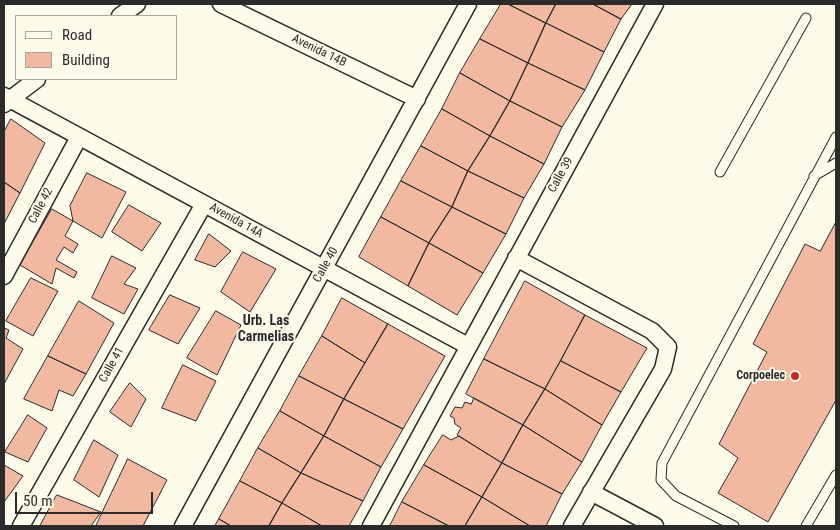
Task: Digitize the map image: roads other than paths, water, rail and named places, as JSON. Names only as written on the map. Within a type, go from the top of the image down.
[{"type":"street","points":[[121,15],[137,4]]},
{"type":"street","name":"Avenida 14B","points":[[222,4],[417,99]]},
{"type":"street","name":"Calle 40","points":[[183,526],[468,4]]},
{"type":"street","name":"Calle 39","points":[[372,526],[655,4]]},
{"type":"street","points":[[4,104],[36,80]]},
{"type":"street","name":"Avenida 14A","points":[[4,96],[323,270],[468,346]]},
{"type":"street","name":"Calle 42","points":[[4,276],[79,136]]},
{"type":"street","name":"Calle 41","points":[[21,526],[204,204]]},
{"type":"street","points":[[516,258],[652,332],[668,347],[664,369],[572,526]]},
{"type":"street","points":[[591,492],[655,526]]},
{"type":"lane","points":[[720,172],[806,18]]},
{"type":"lane","points":[[734,526],[676,496],[661,480],[662,463],[836,136]]},
{"type":"lane","points":[[814,176],[836,163]]},
{"type":"lane","points":[[806,526],[836,475]]},
{"type":"place","name":"Corpoelec","points":[[795,376]]},
{"type":"district","name":"Urb. Las Carmelias","points":[[266,330]]}]
